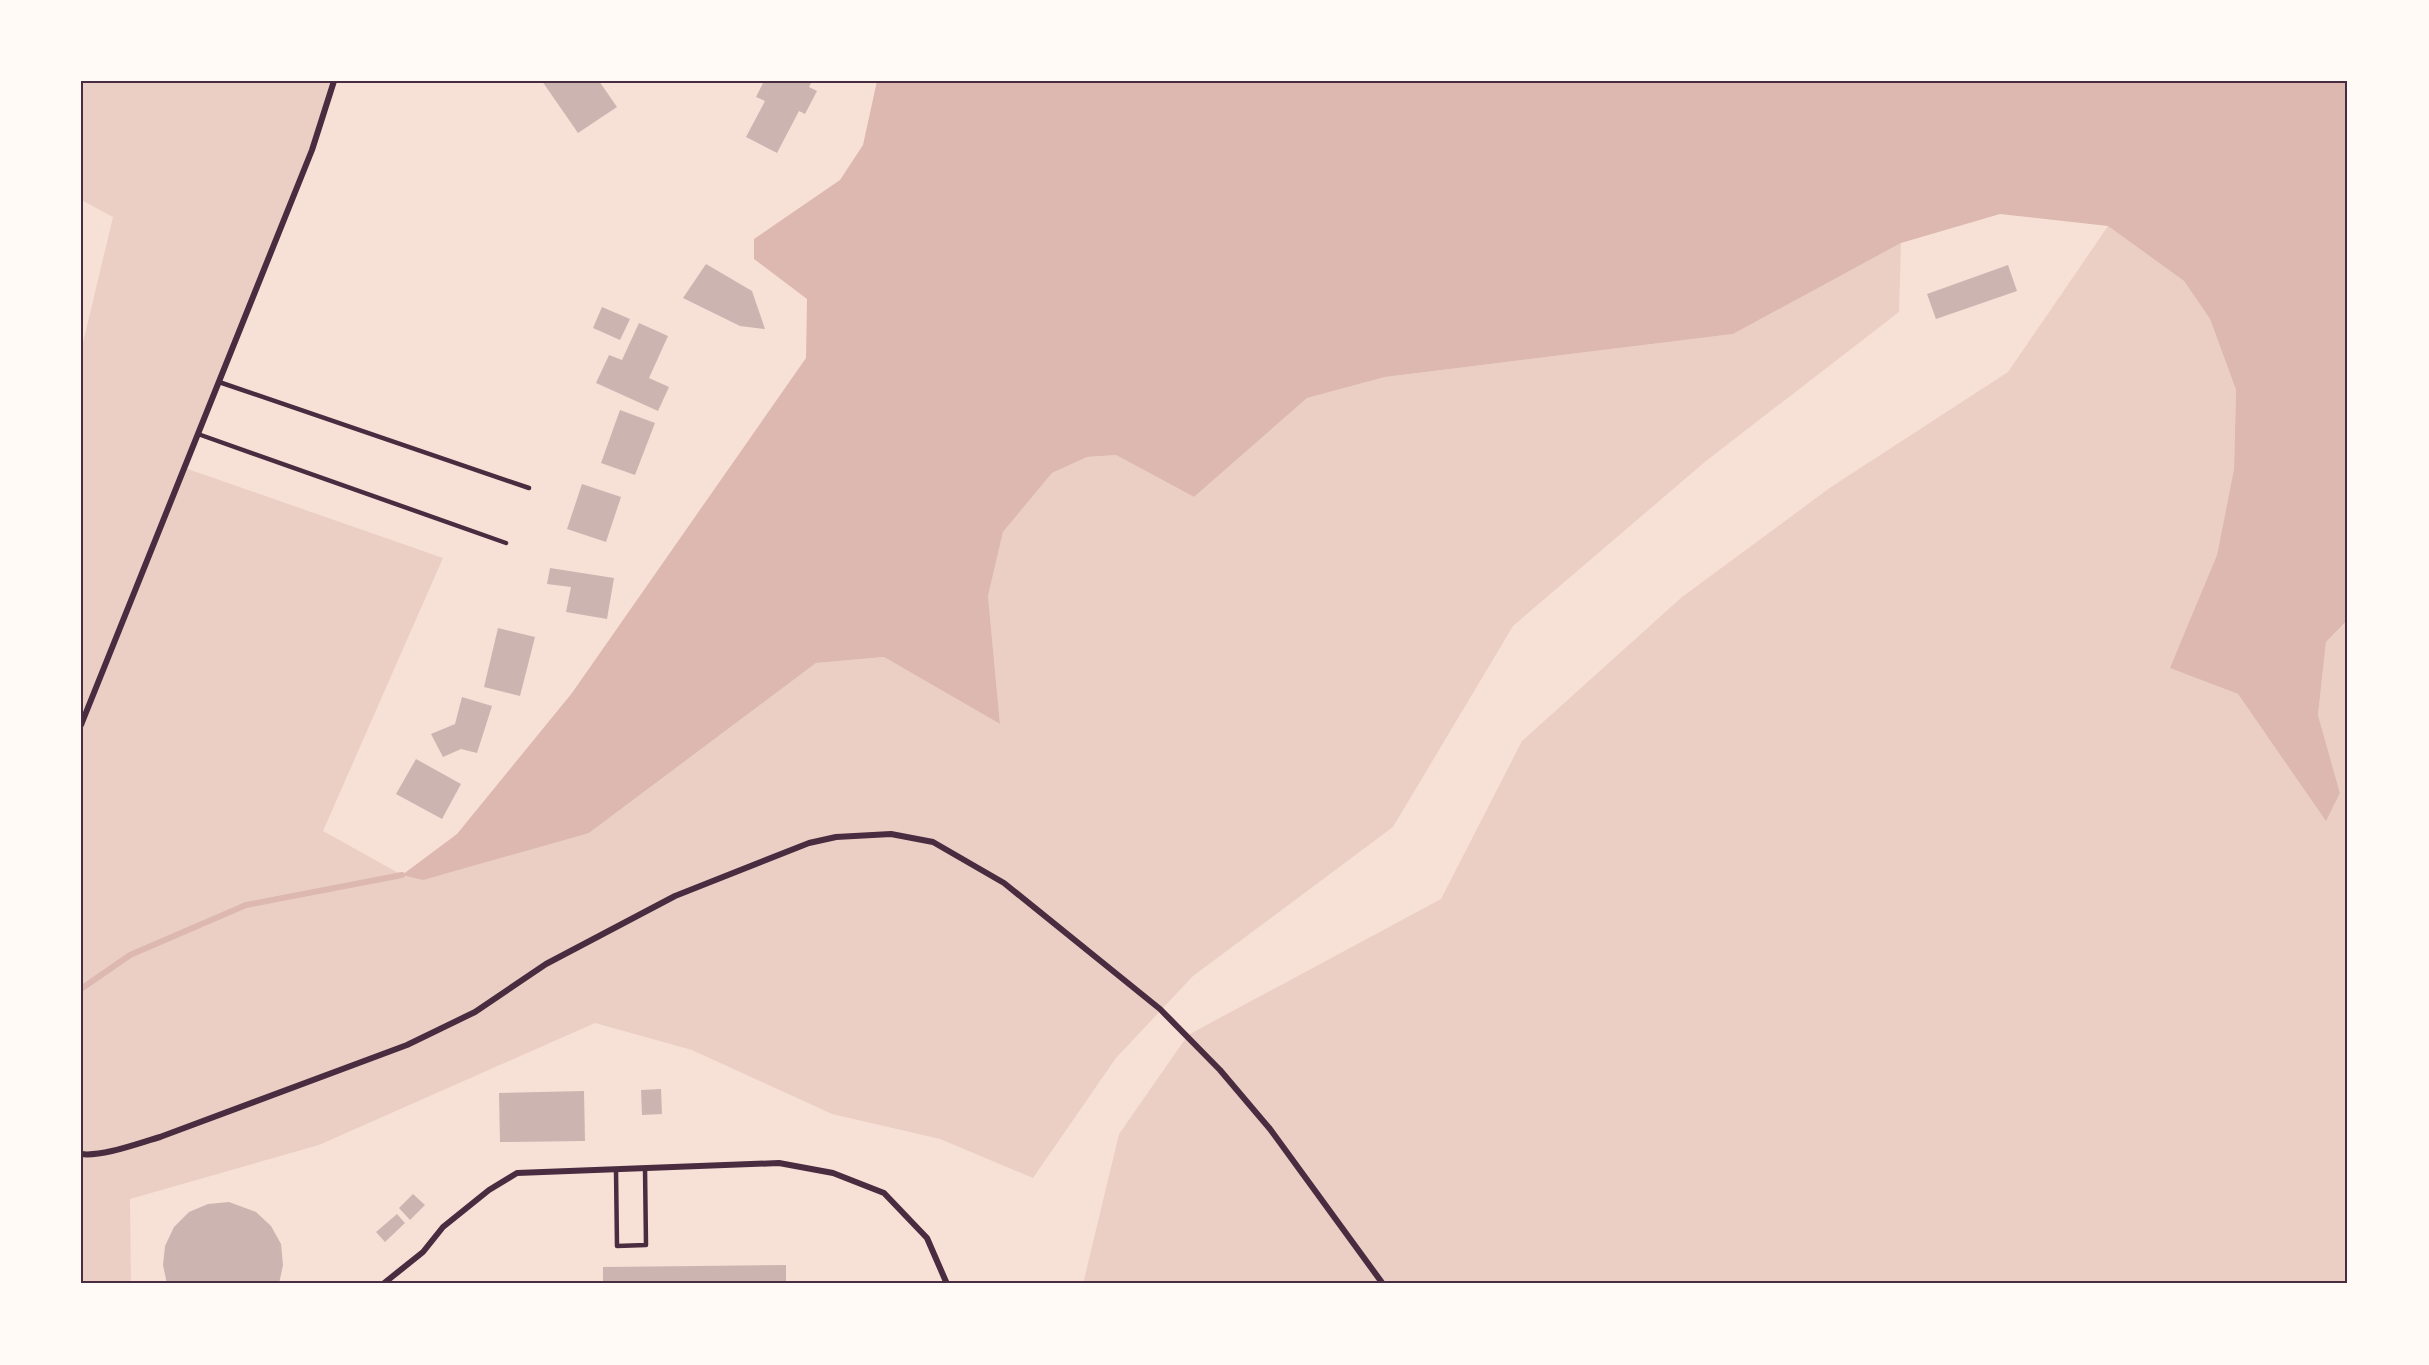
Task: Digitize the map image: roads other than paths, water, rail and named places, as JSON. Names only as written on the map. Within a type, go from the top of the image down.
[{"type":"street","points":[[81,725],[312,150],[334,81]]},
{"type":"street","points":[[81,1154],[87,1155],[160,1137],[407,1045],[475,1012],[546,964],[675,896],[746,867],[809,843],[836,837],[891,834],[933,842],[1004,883],[1160,1009],[1220,1070],[1270,1129],[1383,1284]]},
{"type":"street","points":[[383,1284],[423,1252],[443,1227],[489,1190],[517,1173],[779,1163],[843,1177],[884,1193],[927,1238],[947,1284]]},
{"type":"lane","points":[[219,382],[529,488]]},
{"type":"lane","points":[[198,434],[506,543]]},
{"type":"lane","points":[[616,1170],[616,1246],[646,1245],[645,1168]]},
{"type":"waterway","points":[[81,989],[130,955],[246,905],[402,875]]}]
